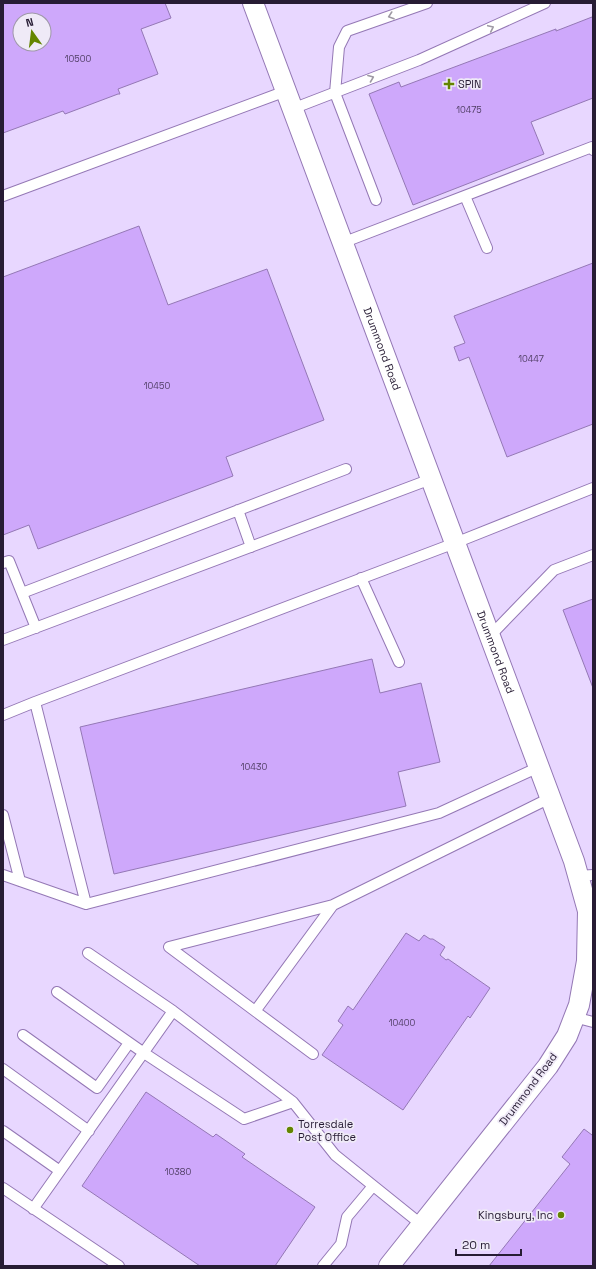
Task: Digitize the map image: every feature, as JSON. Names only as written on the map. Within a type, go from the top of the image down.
[{"type":"street","name":"Drummond Road","points":[[252,3],[574,861],[586,876],[588,911],[587,961],[579,1006],[584,1019],[567,1036],[548,1066],[389,1266]]},
{"type":"lane","points":[[376,200],[335,93],[339,47],[347,31],[427,3]]},
{"type":"lane","points":[[3,196],[289,100],[335,93],[453,45],[545,3]]},
{"type":"lane","points":[[342,243],[592,147],[593,150]]},
{"type":"lane","points":[[465,196],[487,248]]},
{"type":"lane","points":[[22,593],[346,469]]},
{"type":"lane","points":[[3,640],[431,479]]},
{"type":"lane","points":[[3,715],[455,543],[593,488]]},
{"type":"lane","points":[[238,510],[251,547]]},
{"type":"lane","points":[[490,636],[554,570],[593,555]]},
{"type":"lane","points":[[3,563],[9,561],[36,628]]},
{"type":"lane","points":[[361,578],[399,662]]},
{"type":"lane","points":[[34,702],[86,904]]},
{"type":"lane","points":[[3,875],[86,904],[439,813],[539,767]]},
{"type":"lane","points":[[313,1054],[169,946],[333,905],[550,798]]},
{"type":"lane","points":[[3,814],[20,881]]},
{"type":"lane","points":[[256,1010],[333,905]]},
{"type":"lane","points":[[88,954],[173,1011],[293,1102],[335,1155],[422,1225]]},
{"type":"lane","points":[[57,992],[128,1043],[244,1119],[293,1102]]},
{"type":"lane","points":[[33,1208],[173,1011]]},
{"type":"lane","points":[[23,1035],[97,1088],[128,1043]]},
{"type":"lane","points":[[3,1069],[89,1131]]},
{"type":"lane","points":[[3,1131],[60,1171]]},
{"type":"lane","points":[[323,1266],[341,1244],[347,1217],[373,1186]]},
{"type":"lane","points":[[3,1188],[119,1266]]},
{"type":"building","points":[[3,3],[165,3],[171,18],[141,29],[158,74],[118,89],[120,94],[65,114],[63,111],[3,133]]},
{"type":"building","points":[[592,17],[593,98],[531,122],[544,154],[413,205],[369,94],[399,82],[401,87]]},
{"type":"building","points":[[139,226],[168,305],[267,269],[324,420],[226,457],[233,476],[38,549],[29,525],[3,535],[3,277]]},
{"type":"building","points":[[593,263],[593,424],[507,457],[469,357],[459,361],[454,347],[465,343],[454,316]]},
{"type":"building","points":[[593,599],[593,688],[563,610]]},
{"type":"building","points":[[372,659],[380,693],[421,683],[440,762],[398,772],[406,806],[114,874],[80,727]]},
{"type":"building","points":[[406,933],[419,941],[424,935],[430,939],[433,939],[445,947],[440,955],[490,988],[470,1018],[468,1016],[403,1110],[322,1055],[343,1025],[338,1021],[348,1006],[353,1010]]},
{"type":"building","points":[[146,1092],[213,1137],[216,1134],[245,1154],[242,1157],[315,1207],[275,1266],[200,1266],[82,1186]]},
{"type":"building","name":"Kingsbury, Inc","points":[[584,1129],[592,1135],[593,1134],[593,1266],[489,1266],[570,1164],[562,1157]]},
{"type":"place","name":"SPIN","points":[[449,84]]},
{"type":"place","name":"Torresdale Post Office","points":[[290,1130]]},
{"type":"place","name":"Kingsbury, Inc","points":[[561,1215]]}]
